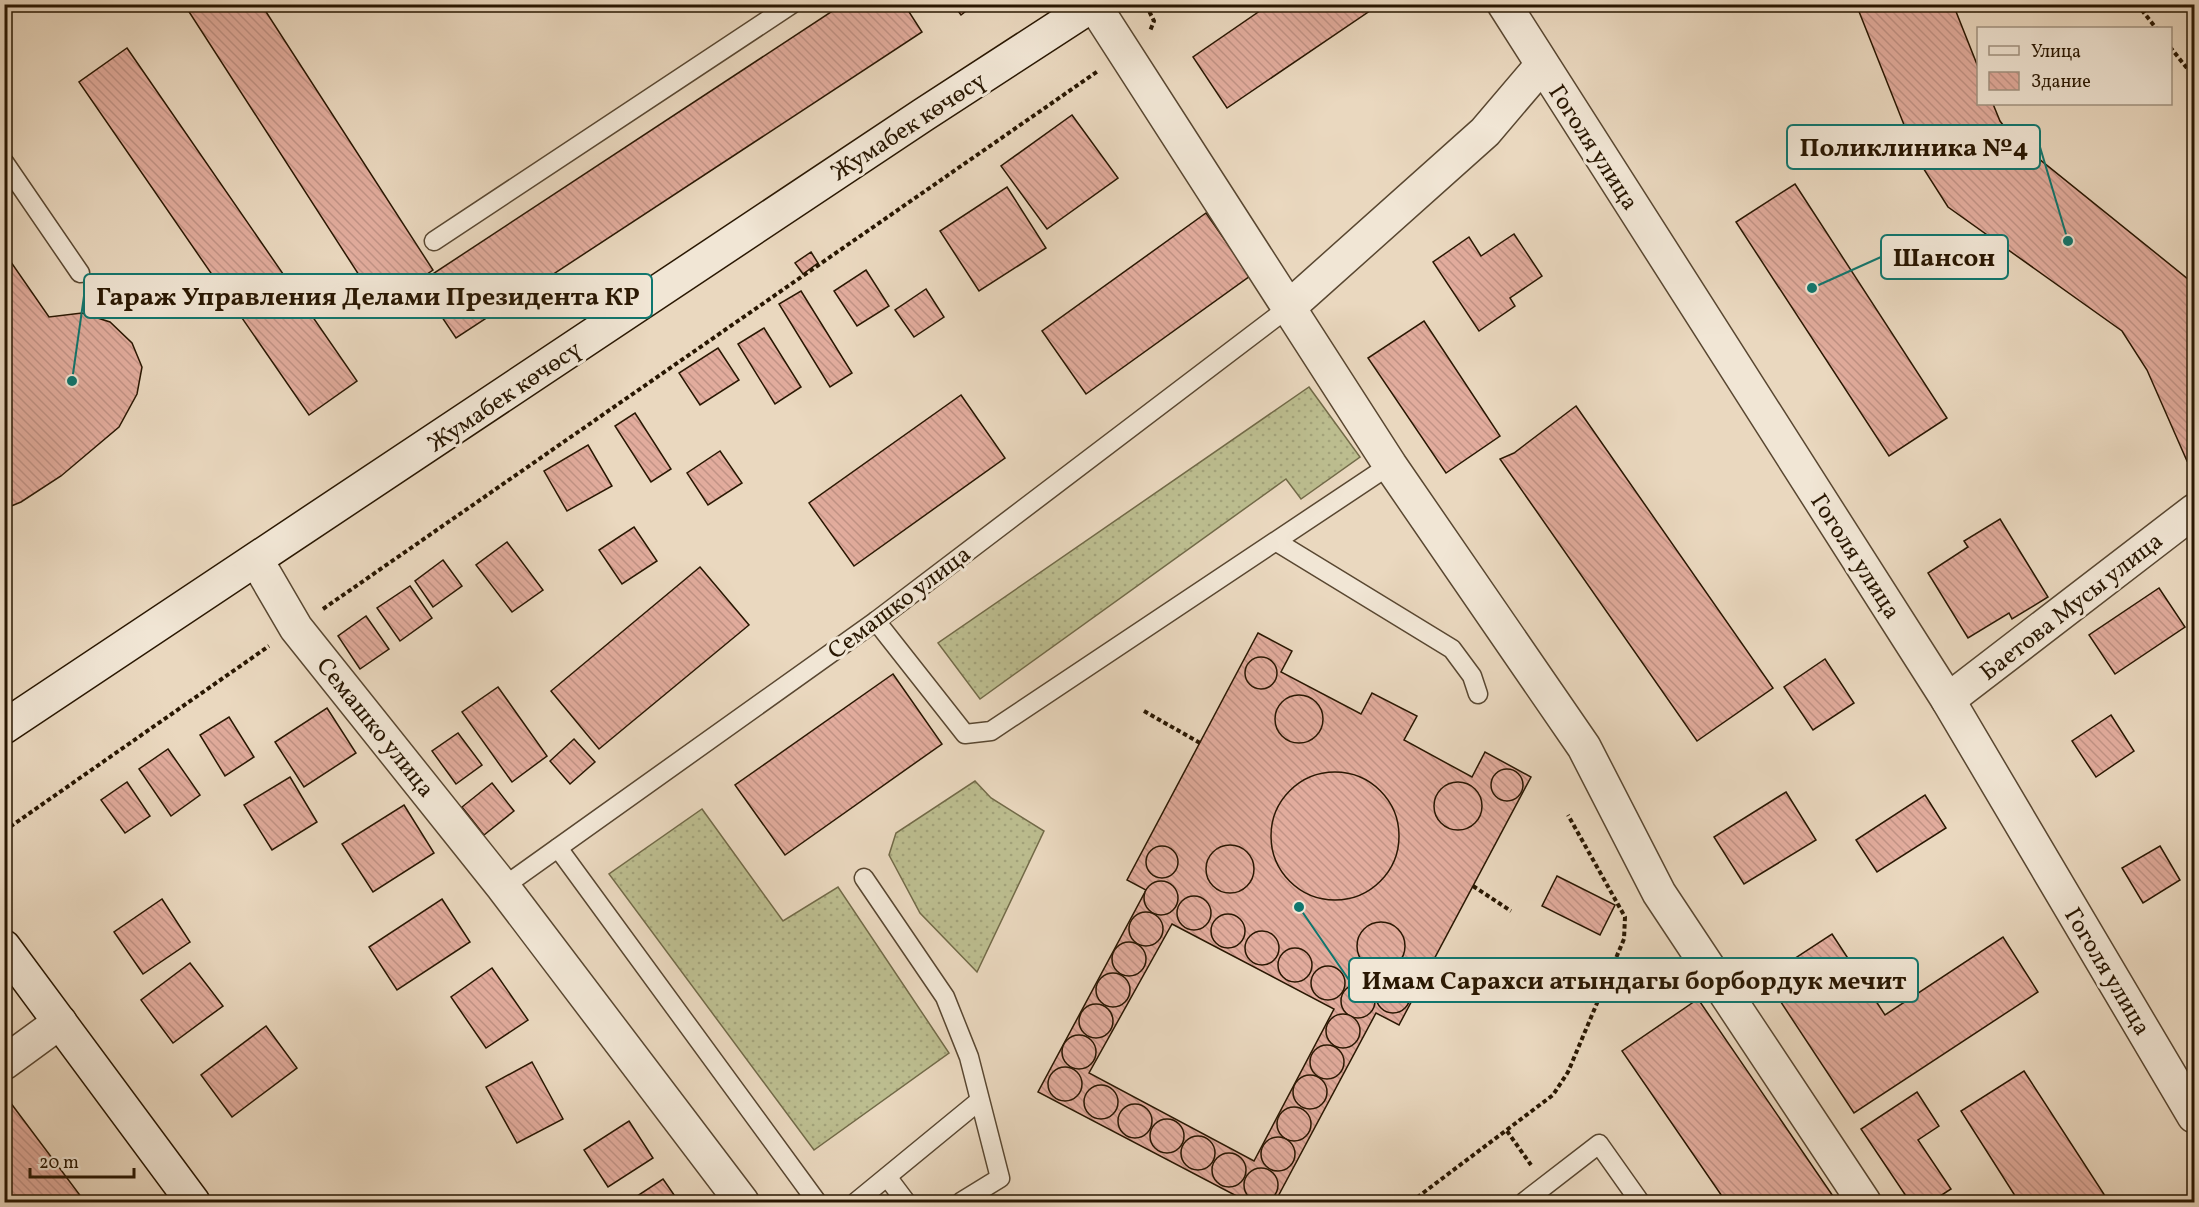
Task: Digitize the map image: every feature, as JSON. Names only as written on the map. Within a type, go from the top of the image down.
[{"type":"street","name":"Гоголя улица","points":[[1504,4],[1948,700],[2194,1116]]},
{"type":"street","points":[[1076,9],[1133,62],[1390,465],[1584,747],[1659,893],[1864,1203]]},
{"type":"street","name":"Жумабек көчөсү","points":[[4,727],[257,561],[923,115],[1076,9]]},
{"type":"street","points":[[1288,308],[1485,132],[1542,65]]},
{"type":"street","name":"Баетова Мусы улица","points":[[1948,700],[2194,511]]},
{"type":"street","name":"Семашко улица","points":[[257,561],[296,627],[503,887],[742,1203]]},
{"type":"street","points":[[4,947],[193,1203]]},
{"type":"street","points":[[4,1063],[60,1022]]},
{"type":"lane","points":[[434,241],[792,4]]},
{"type":"lane","points":[[4,162],[80,273]]},
{"type":"lane","name":"Семашко улица","points":[[503,887],[876,621],[1288,308]]},
{"type":"lane","points":[[876,621],[965,734],[991,731],[1390,465]]},
{"type":"lane","points":[[1277,542],[1452,649],[1472,676],[1478,694]]},
{"type":"lane","points":[[558,848],[817,1203]]},
{"type":"lane","points":[[864,878],[945,998],[969,1058],[979,1101],[996,1153],[1000,1178],[961,1203]]},
{"type":"lane","points":[[856,1203],[979,1101]]},
{"type":"lane","points":[[1524,1203],[1599,1144],[1640,1203]]},
{"type":"lane","points":[[888,1178],[906,1203]]},
{"type":"path","points":[[2137,4],[2155,27]]},
{"type":"path","points":[[2172,50],[2194,77]]},
{"type":"path","points":[[319,612],[1106,66]]},
{"type":"path","points":[[4,831],[275,642]]},
{"type":"path","points":[[1144,711],[1200,743]]},
{"type":"path","points":[[1411,1202],[1552,1095],[1568,1072],[1624,939],[1625,917],[1568,815]]},
{"type":"path","points":[[1473,886],[1511,911]]},
{"type":"green space","points":[[1309,387],[1360,457],[1301,499],[1286,479],[980,699],[938,643]]},
{"type":"green space","points":[[975,781],[991,798],[1044,831],[977,972],[920,913],[889,855],[896,833]]},
{"type":"green space","points":[[702,809],[783,921],[838,887],[949,1053],[814,1150],[609,874]]},
{"type":"building","points":[[184,4],[261,4],[433,270],[379,306]]},
{"type":"building","points":[[843,4],[904,4],[922,32],[456,338],[419,283]]},
{"type":"building","points":[[953,4],[975,4],[961,15]]},
{"type":"building","points":[[1270,4],[1380,4],[1227,108],[1193,57]]},
{"type":"building","points":[[1856,4],[1953,4],[1977,64],[1977,105],[1993,105],[2000,121],[2013,138],[2188,279],[2194,275],[2194,458],[2187,461],[2147,370],[2122,331],[1948,207],[1918,160]]},
{"type":"building","points":[[127,48],[357,381],[309,415],[79,82]]},
{"type":"building","points":[[1072,115],[1118,178],[1047,229],[1001,166]]},
{"type":"building","points":[[1795,184],[1947,418],[1889,456],[1736,222]]},
{"type":"building","points":[[1007,187],[1046,248],[979,291],[940,231]]},
{"type":"building","points":[[1206,213],[1250,276],[1086,394],[1042,331]]},
{"type":"building","points":[[1514,234],[1542,276],[1510,298],[1515,306],[1479,331],[1433,262],[1469,237],[1481,256]]},
{"type":"building","points":[[4,252],[49,317],[82,313],[110,322],[132,343],[142,367],[137,394],[119,427],[61,476],[21,502],[4,509]]},
{"type":"building","points":[[811,252],[818,263],[803,274],[795,263]]},
{"type":"building","points":[[866,270],[889,306],[857,326],[834,291]]},
{"type":"building","points":[[926,289],[944,317],[914,337],[895,310]]},
{"type":"building","points":[[801,291],[852,373],[830,387],[779,304]]},
{"type":"building","points":[[1424,321],[1500,436],[1446,473],[1368,358]]},
{"type":"building","points":[[764,328],[801,387],[775,404],[738,344]]},
{"type":"building","points":[[718,348],[739,380],[700,405],[679,373]]},
{"type":"building","points":[[961,395],[1005,458],[854,566],[809,503]]},
{"type":"building","points":[[1576,406],[1773,688],[1697,741],[1500,459],[1514,453]]},
{"type":"building","points":[[635,413],[671,469],[651,482],[615,426]]},
{"type":"building","points":[[588,445],[612,486],[567,511],[544,471]]},
{"type":"building","points":[[720,451],[742,483],[708,505],[687,473]]},
{"type":"building","points":[[2000,519],[2048,597],[2012,619],[2009,613],[1968,638],[1928,573],[1968,547],[1964,541]]},
{"type":"building","points":[[634,527],[657,561],[622,584],[599,550]]},
{"type":"building","points":[[507,542],[543,590],[512,612],[476,565]]},
{"type":"building","points":[[443,560],[462,586],[433,607],[415,581]]},
{"type":"building","points":[[700,567],[749,625],[599,749],[551,691]]},
{"type":"building","points":[[410,586],[432,618],[400,641],[377,608]]},
{"type":"building","points":[[2159,588],[2185,627],[2115,674],[2089,635]]},
{"type":"building","points":[[366,616],[389,649],[360,669],[338,636]]},
{"type":"building","points":[[1258,633],[1292,651],[1281,672],[1361,714],[1372,693],[1417,716],[1404,740],[1472,777],[1485,752],[1531,777],[1399,1025],[1376,1013],[1275,1202],[1248,1202],[1038,1092],[1146,890],[1127,880]],"holes":[[[1172,924],[1334,1009],[1254,1161],[1089,1073]]]},
{"type":"building","points":[[1261,657],[1273,661],[1277,673],[1273,685],[1261,689],[1249,685],[1245,673],[1249,661]]},
{"type":"building","points":[[1825,659],[1854,703],[1813,730],[1784,687]]},
{"type":"building","points":[[893,674],[942,744],[785,855],[735,785]]},
{"type":"building","points":[[498,687],[547,756],[512,782],[462,712]]},
{"type":"building","points":[[1299,695],[1316,702],[1323,719],[1316,736],[1299,743],[1282,736],[1275,719],[1282,702]]},
{"type":"building","points":[[327,708],[356,753],[304,787],[275,742]]},
{"type":"building","points":[[2111,715],[2134,751],[2096,777],[2072,741]]},
{"type":"building","points":[[229,717],[254,757],[225,776],[200,735]]},
{"type":"building","points":[[458,733],[482,765],[456,784],[432,751]]},
{"type":"building","points":[[574,739],[595,762],[570,784],[550,761]]},
{"type":"building","points":[[168,749],[200,795],[171,816],[139,769]]},
{"type":"building","points":[[1507,769],[1519,773],[1523,785],[1519,797],[1507,801],[1495,797],[1491,785],[1495,773]]},
{"type":"building","points":[[1335,772],[1359,777],[1380,791],[1394,812],[1399,836],[1394,860],[1380,881],[1359,895],[1335,900],[1311,895],[1290,881],[1276,860],[1271,836],[1276,812],[1290,791],[1311,777]]},
{"type":"building","points":[[290,777],[317,822],[272,850],[244,805]]},
{"type":"building","points":[[127,782],[150,816],[125,833],[101,800]]},
{"type":"building","points":[[1458,782],[1475,789],[1482,806],[1475,823],[1458,830],[1441,823],[1434,806],[1441,789]]},
{"type":"building","points":[[492,783],[514,811],[484,835],[462,807]]},
{"type":"building","points":[[1786,792],[1816,840],[1744,884],[1714,837]]},
{"type":"building","points":[[1925,795],[1946,828],[1877,872],[1856,840]]},
{"type":"building","points":[[404,805],[434,853],[373,892],[342,844]]},
{"type":"building","points":[[1230,845],[1247,852],[1254,869],[1247,886],[1230,893],[1213,886],[1206,869],[1213,852]]},
{"type":"building","points":[[1162,846],[1174,850],[1178,862],[1174,874],[1162,878],[1150,874],[1146,862],[1150,850]]},
{"type":"building","points":[[2160,846],[2180,880],[2143,903],[2122,868]]},
{"type":"building","points":[[1557,876],[1615,905],[1600,935],[1542,906]]},
{"type":"building","points":[[1161,881],[1173,886],[1178,898],[1173,910],[1161,915],[1149,910],[1144,898],[1149,886]]},
{"type":"building","points":[[1194,896],[1206,901],[1211,913],[1206,925],[1194,930],[1182,925],[1177,913],[1182,901]]},
{"type":"building","points":[[162,899],[190,942],[143,974],[114,932]]},
{"type":"building","points":[[442,899],[470,942],[397,990],[369,947]]},
{"type":"building","points":[[1146,912],[1158,917],[1163,929],[1158,941],[1146,946],[1134,941],[1129,929],[1134,917]]},
{"type":"building","points":[[1228,914],[1240,919],[1245,931],[1240,943],[1228,948],[1216,943],[1211,931],[1216,919]]},
{"type":"building","points":[[1381,922],[1398,929],[1405,946],[1398,963],[1381,970],[1364,963],[1357,946],[1364,929]]},
{"type":"building","points":[[1262,931],[1274,936],[1279,948],[1274,960],[1262,965],[1250,960],[1245,948],[1250,936]]},
{"type":"building","points":[[1832,934],[1885,1015],[2003,937],[2038,992],[1854,1113],[1765,978]]},
{"type":"building","points":[[1129,942],[1141,947],[1146,959],[1141,971],[1129,976],[1117,971],[1112,959],[1117,947]]},
{"type":"building","points":[[1295,948],[1307,953],[1312,965],[1307,977],[1295,982],[1283,977],[1278,965],[1283,953]]},
{"type":"building","points":[[190,963],[223,1006],[173,1043],[141,1000]]},
{"type":"building","points":[[1328,966],[1340,971],[1345,983],[1340,995],[1328,1000],[1316,995],[1311,983],[1316,971]]},
{"type":"building","points":[[492,968],[528,1020],[486,1048],[451,997]]},
{"type":"building","points":[[1113,973],[1125,978],[1130,990],[1125,1002],[1113,1007],[1101,1002],[1096,990],[1101,978]]},
{"type":"building","points":[[1393,979],[1405,984],[1410,996],[1405,1008],[1393,1013],[1381,1008],[1376,996],[1381,984]]},
{"type":"building","points":[[1358,984],[1370,989],[1375,1001],[1370,1013],[1358,1018],[1346,1013],[1341,1001],[1346,989]]},
{"type":"building","points":[[1698,999],[1837,1202],[1726,1202],[1622,1051]]},
{"type":"building","points":[[1096,1004],[1108,1009],[1113,1021],[1108,1033],[1096,1038],[1084,1033],[1079,1021],[1084,1009]]},
{"type":"building","points":[[1343,1014],[1355,1019],[1360,1031],[1355,1043],[1343,1048],[1331,1043],[1326,1031],[1331,1019]]},
{"type":"building","points":[[266,1026],[297,1068],[232,1117],[201,1075]]},
{"type":"building","points":[[1079,1035],[1091,1040],[1096,1052],[1091,1064],[1079,1069],[1067,1064],[1062,1052],[1067,1040]]},
{"type":"building","points":[[1327,1045],[1339,1050],[1344,1062],[1339,1074],[1327,1079],[1315,1074],[1310,1062],[1315,1050]]},
{"type":"building","points":[[532,1062],[563,1119],[517,1143],[486,1087]]},
{"type":"building","points":[[1065,1067],[1077,1072],[1082,1084],[1077,1096],[1065,1101],[1053,1096],[1048,1084],[1053,1072]]},
{"type":"building","points":[[2024,1071],[2109,1202],[2019,1202],[1961,1111]]},
{"type":"building","points":[[1310,1075],[1322,1080],[1327,1092],[1322,1104],[1310,1109],[1298,1104],[1293,1092],[1298,1080]]},
{"type":"building","points":[[1101,1085],[1113,1090],[1118,1102],[1113,1114],[1101,1119],[1089,1114],[1084,1102],[1089,1090]]},
{"type":"building","points":[[1917,1092],[1939,1126],[1918,1140],[1951,1189],[1931,1202],[1910,1202],[1861,1129]]},
{"type":"building","points":[[4,1094],[85,1202],[4,1202]]},
{"type":"building","points":[[1135,1104],[1147,1109],[1152,1121],[1147,1133],[1135,1138],[1123,1133],[1118,1121],[1123,1109]]},
{"type":"building","points":[[1294,1107],[1306,1112],[1311,1124],[1306,1136],[1294,1141],[1282,1136],[1277,1124],[1282,1112]]},
{"type":"building","points":[[1167,1119],[1179,1124],[1184,1136],[1179,1148],[1167,1153],[1155,1148],[1150,1136],[1155,1124]]},
{"type":"building","points":[[629,1121],[653,1158],[608,1187],[584,1150]]},
{"type":"building","points":[[1198,1136],[1210,1141],[1215,1153],[1210,1165],[1198,1170],[1186,1165],[1181,1153],[1186,1141]]},
{"type":"building","points":[[1278,1137],[1290,1142],[1295,1154],[1290,1166],[1278,1171],[1266,1166],[1261,1154],[1266,1142]]},
{"type":"building","points":[[1229,1153],[1241,1158],[1246,1170],[1241,1182],[1229,1187],[1217,1182],[1212,1170],[1217,1158]]},
{"type":"building","points":[[1261,1168],[1273,1173],[1278,1185],[1273,1197],[1261,1202],[1249,1197],[1244,1185],[1249,1173]]},
{"type":"building","points":[[663,1179],[679,1202],[628,1202]]},
{"type":"place","name":"Поликлиника №4","points":[[2068,241]]},
{"type":"place","name":"Шансон","points":[[1812,288]]},
{"type":"place","name":"Гараж Управления Делами Президента КР","points":[[72,381]]},
{"type":"place","name":"Имам Сарахси атындагы борбордук мечит","points":[[1299,907]]}]
